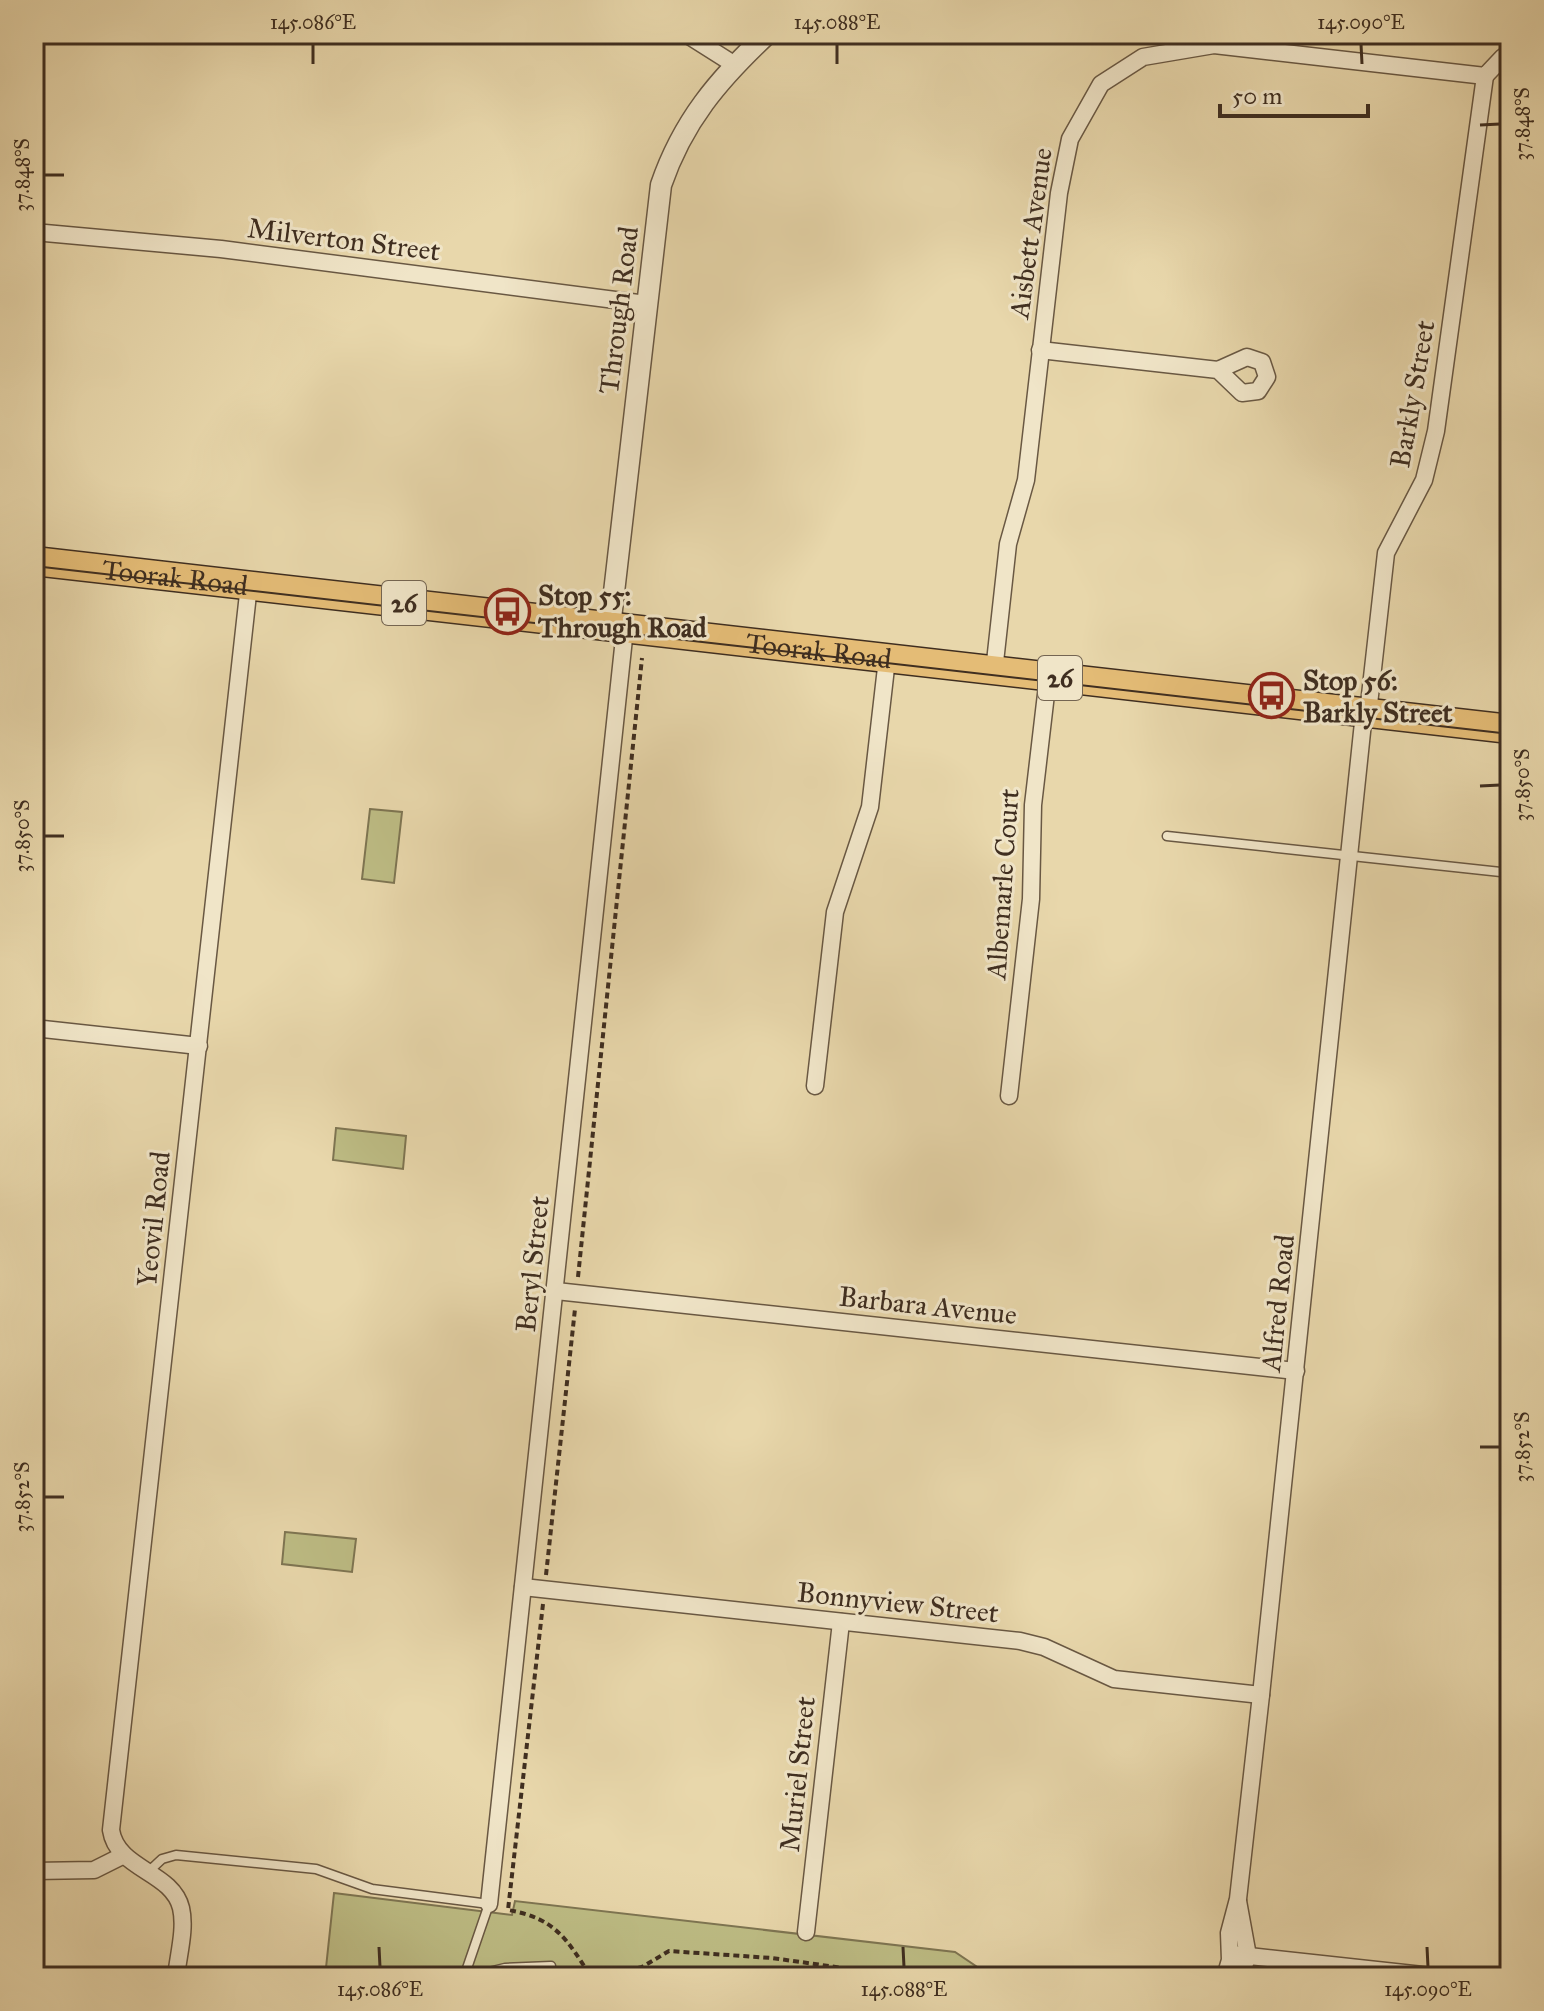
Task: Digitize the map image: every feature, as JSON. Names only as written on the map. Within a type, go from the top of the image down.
[{"type":"highway","name":"Toorak Road","points":[[34,561],[1510,729]]},
{"type":"street","points":[[686,34],[735,65]]},
{"type":"street","name":"Through Road","points":[[618,628],[646,304],[661,185],[675,145],[695,113],[735,65],[767,34]]},
{"type":"street","name":"Aisbett Avenue","points":[[994,671],[1008,544],[1026,480],[1059,193],[1070,139],[1101,84],[1143,57],[1214,45],[1485,76]]},
{"type":"street","points":[[1485,76],[1503,57]]},
{"type":"street","name":"Barkly Street","points":[[1366,713],[1386,553],[1424,480],[1436,431],[1485,76]]},
{"type":"street","name":"Milverton Street","points":[[34,232],[221,249],[646,304]]},
{"type":"street","points":[[1040,350],[1218,370]]},
{"type":"street","name":"Yeovil Road","points":[[124,1855],[112,1837],[112,1822],[249,585]]},
{"type":"street","name":"Beryl Street","points":[[489,1904],[556,1291],[618,628]]},
{"type":"street","points":[[815,1086],[835,912],[870,807],[887,659]]},
{"type":"street","name":"Albemarle Court","points":[[1009,1096],[1031,899],[1033,805],[1048,677]]},
{"type":"street","name":"Alfred Road","points":[[1225,1977],[1231,1954],[1229,1933],[1238,1899],[1261,1695],[1366,713]]},
{"type":"street","points":[[34,1028],[199,1046]]},
{"type":"street","name":"Barbara Avenue","points":[[556,1291],[1296,1371]]},
{"type":"street","name":"Bonnyview Street","points":[[523,1587],[1020,1641],[1044,1647],[1114,1679],[1261,1695]]},
{"type":"street","name":"Muriel Street","points":[[806,1932],[841,1622]]},
{"type":"street","points":[[34,1871],[94,1870],[124,1855],[171,1890],[181,1907],[176,1977]]},
{"type":"street","name":"Alfred Road","points":[[1238,1899],[1248,1956]]},
{"type":"street","points":[[1231,1954],[1441,1977]]},
{"type":"street","points":[[1239,1977],[1248,1956]]},
{"type":"lane","points":[[1167,836],[1510,873]]},
{"type":"lane","points":[[147,1873],[162,1859],[176,1855],[316,1869],[372,1889],[489,1904],[466,1977]]},
{"type":"lane","points":[[466,1977],[505,1968],[551,1966]]},
{"type":"path","points":[[508,1910],[538,1917],[557,1929],[591,1977]]},
{"type":"path","points":[[599,1977],[642,1967],[669,1951],[772,1958],[907,1977]]},
{"type":"shaded area","points":[[34,764],[43,765],[34,835]]},
{"type":"shaded area","points":[[370,809],[402,812],[394,883],[362,879]]},
{"type":"shaded area","points":[[336,1128],[406,1136],[403,1169],[333,1160]]},
{"type":"shaded area","points":[[285,1532],[356,1539],[352,1572],[282,1564]]},
{"type":"shaded area","points":[[334,1893],[512,1915],[515,1901],[955,1952],[992,1977],[325,1977]]},
{"type":"tram line","points":[[34,566],[1510,734]]},
{"type":"place","name":"Stop 55: Through Road","points":[[507,611]]},
{"type":"place","name":"Stop 56: Barkly Street","points":[[1272,696]]}]
